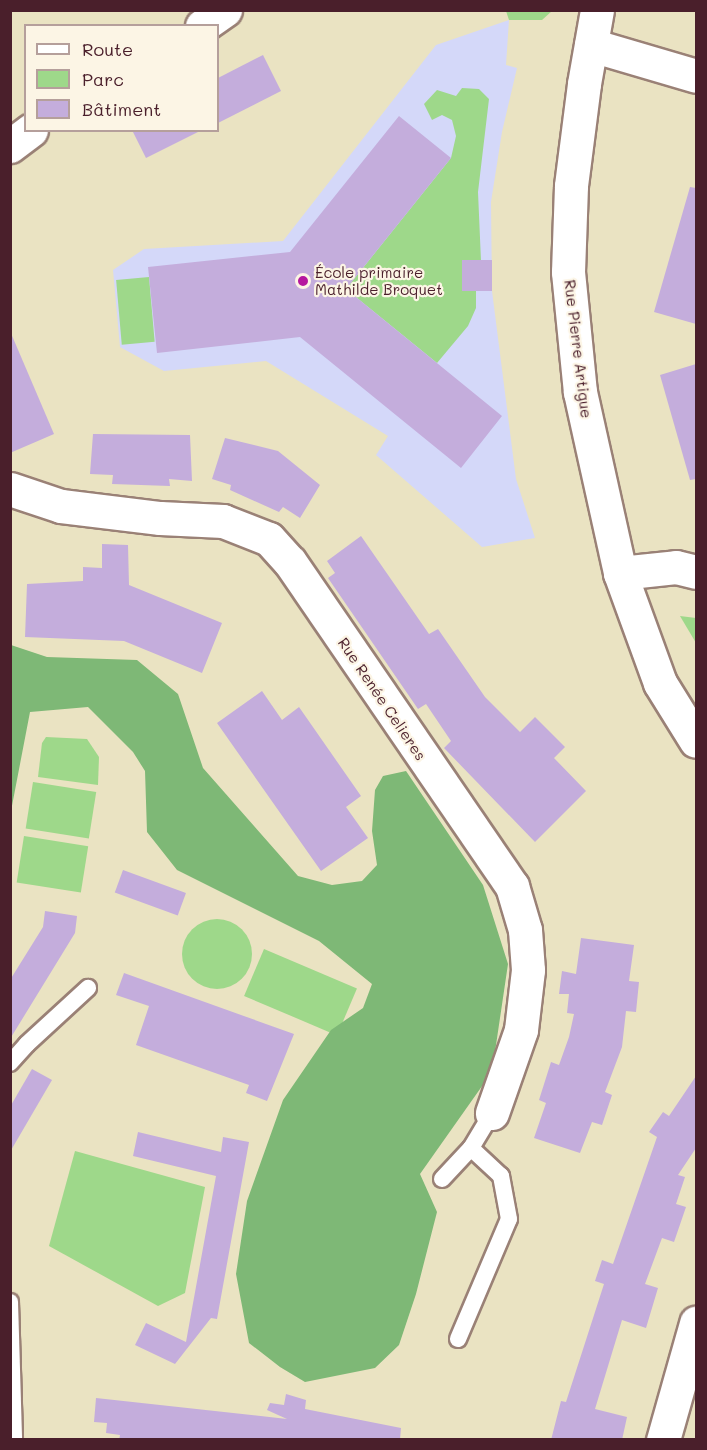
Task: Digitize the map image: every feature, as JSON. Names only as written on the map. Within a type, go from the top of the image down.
[{"type":"street","points":[[205,24],[225,10]]},
{"type":"street","name":"Rue Pierre Artigue","points":[[597,10],[572,186],[567,272],[580,393],[620,573],[660,683],[696,741]]},
{"type":"street","points":[[591,45],[696,76]]},
{"type":"street","points":[[10,146],[28,132]]},
{"type":"street","name":"Rue Renée Celieres","points":[[10,489],[61,506],[160,518],[223,521],[269,539],[290,562],[512,886],[525,930],[528,970],[521,1030],[492,1113]]},
{"type":"street","points":[[620,573],[676,567],[696,572]]},
{"type":"street","points":[[663,1440],[696,1323]]},
{"type":"lane","points":[[10,1064],[27,1044],[88,988]]},
{"type":"lane","points":[[442,1179],[471,1148],[492,1113]]},
{"type":"lane","points":[[458,1339],[509,1219],[501,1176],[471,1148]]},
{"type":"lane","points":[[10,1302],[14,1440]]},
{"type":"shaded area","name":"École primaire Mathilde Broquet","points":[[509,20],[506,65],[517,68],[502,132],[491,202],[492,291],[516,479],[535,538],[482,547],[376,455],[388,436],[266,361],[164,371],[120,347],[113,270],[144,249],[283,241],[436,45]]},
{"type":"green space","points":[[506,11],[552,11],[542,20],[509,20]]},
{"type":"green space","points":[[462,88],[479,89],[489,99],[478,192],[481,261],[462,261],[462,291],[476,291],[476,308],[468,326],[437,363],[346,289],[451,158],[456,136],[452,120],[442,115],[432,120],[424,104],[437,90],[456,96]]},
{"type":"green space","points":[[149,277],[155,342],[122,345],[116,280]]},
{"type":"green space","points":[[680,616],[696,618],[696,643]]},
{"type":"green space","points":[[11,645],[47,657],[137,660],[178,694],[203,768],[298,876],[332,885],[362,881],[377,865],[372,831],[375,790],[383,776],[406,771],[483,885],[508,964],[492,1072],[420,1174],[437,1212],[416,1294],[399,1345],[375,1368],[305,1382],[280,1367],[249,1343],[236,1274],[247,1201],[283,1100],[331,1030],[363,1008],[372,984],[319,941],[177,870],[147,832],[145,771],[133,752],[88,707],[30,712],[11,811]]},
{"type":"green space","points":[[46,737],[87,739],[99,757],[98,785],[38,777],[42,743]]},
{"type":"green space","points":[[33,782],[96,792],[89,838],[26,828]]},
{"type":"green space","points":[[24,836],[88,846],[81,893],[17,882]]},
{"type":"green space","points":[[217,919],[230,922],[242,929],[249,941],[252,954],[249,967],[242,979],[230,986],[217,989],[204,986],[192,979],[185,967],[182,954],[185,941],[192,929],[204,922]]},
{"type":"green space","points":[[264,949],[357,988],[337,1035],[244,996]]},
{"type":"green space","points":[[75,1151],[205,1187],[185,1293],[158,1306],[49,1246]]},
{"type":"building","points":[[263,55],[281,91],[219,122],[219,77]]},
{"type":"building","points":[[399,116],[451,158],[346,289],[502,416],[461,468],[300,337],[157,353],[148,267],[290,252]]},
{"type":"building","points":[[133,132],[198,132],[146,158]]},
{"type":"building","points":[[690,187],[696,188],[696,324],[654,312]]},
{"type":"building","points":[[462,260],[492,260],[492,291],[462,291]]},
{"type":"building","points":[[10,331],[54,434],[10,453]]},
{"type":"building","points":[[696,364],[696,479],[690,480],[660,375]]},
{"type":"building","points":[[93,434],[190,435],[192,481],[169,479],[170,486],[112,484],[113,475],[90,474]]},
{"type":"building","points":[[225,438],[278,451],[320,485],[300,518],[283,507],[279,512],[230,490],[231,485],[212,479]]},
{"type":"building","points":[[361,536],[429,634],[438,629],[485,697],[520,732],[535,717],[565,747],[554,758],[586,791],[535,842],[444,748],[451,741],[426,704],[418,709],[328,578],[335,573],[327,561]]},
{"type":"building","points":[[102,544],[128,545],[129,585],[222,623],[202,673],[124,641],[25,637],[27,584],[83,581],[83,567],[102,568]]},
{"type":"building","points":[[262,691],[282,720],[299,707],[361,796],[346,807],[368,838],[321,871],[217,723]]},
{"type":"building","points":[[123,870],[186,893],[178,915],[115,893]]},
{"type":"building","points":[[45,911],[77,916],[75,933],[10,1039],[10,980],[43,927]]},
{"type":"building","points":[[581,938],[634,945],[629,981],[639,982],[636,1012],[626,1011],[622,1047],[605,1092],[612,1095],[602,1125],[592,1122],[580,1153],[534,1138],[546,1103],[539,1100],[551,1062],[559,1065],[569,1037],[574,1014],[567,1013],[569,994],[559,994],[562,971],[576,974]]},
{"type":"building","points":[[124,973],[294,1034],[267,1101],[246,1093],[249,1085],[136,1045],[149,1006],[116,995]]},
{"type":"building","points":[[32,1069],[52,1080],[10,1152],[10,1107]]},
{"type":"building","points":[[696,1076],[696,1148],[678,1175],[685,1177],[676,1204],[686,1207],[674,1242],[662,1238],[645,1284],[658,1288],[646,1328],[622,1320],[595,1409],[627,1417],[622,1440],[551,1440],[561,1401],[566,1402],[604,1284],[595,1281],[602,1260],[613,1264],[657,1137],[649,1132],[663,1112],[669,1116]]},
{"type":"building","points":[[138,1132],[221,1152],[223,1137],[249,1142],[217,1319],[211,1318],[175,1364],[135,1345],[146,1323],[186,1342],[216,1176],[133,1156]]},
{"type":"building","points":[[286,1394],[306,1400],[305,1409],[401,1428],[400,1440],[119,1440],[120,1435],[106,1433],[107,1423],[94,1422],[96,1398],[287,1419],[267,1410],[270,1403],[284,1405]]},
{"type":"place","name":"École primaire Mathilde Broquet","points":[[303,281]]}]
